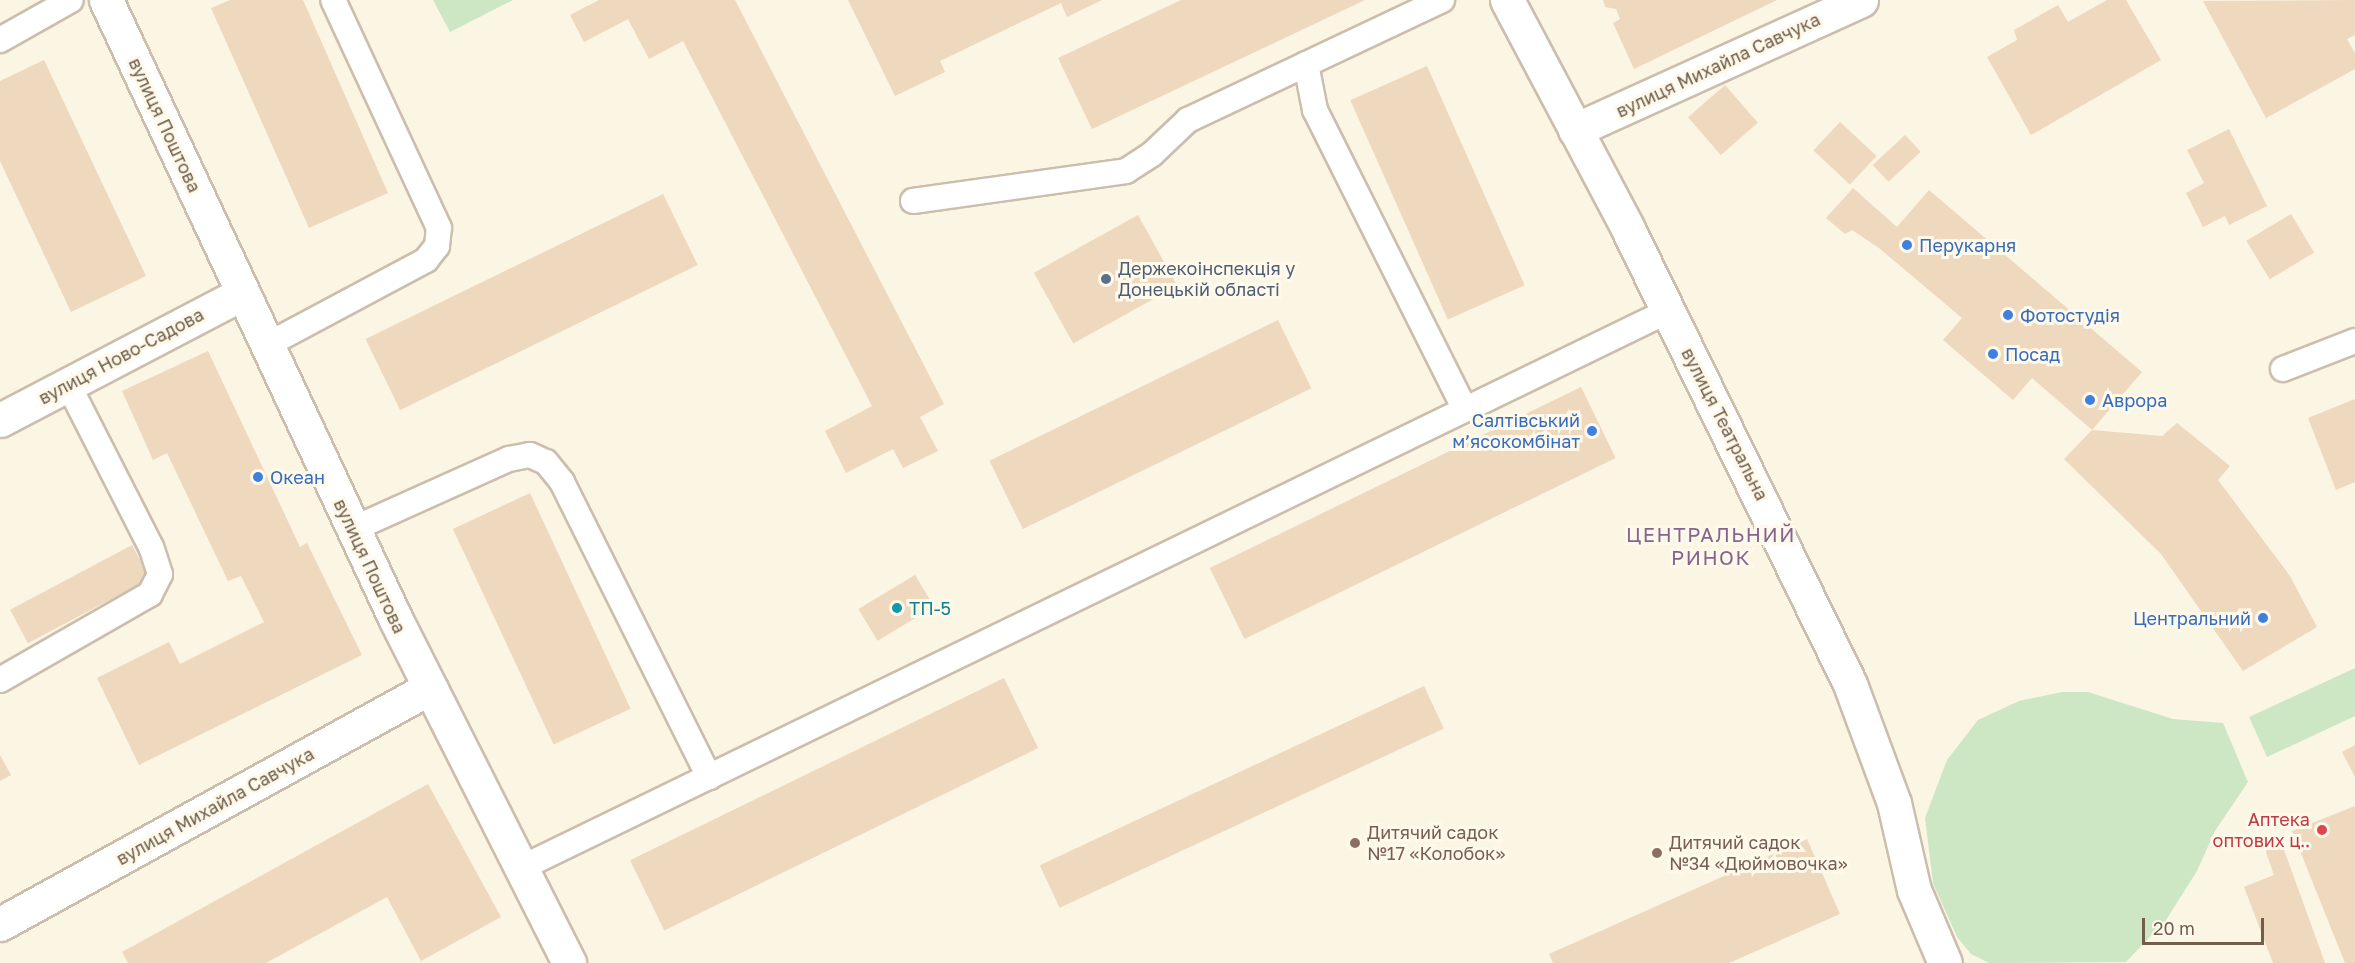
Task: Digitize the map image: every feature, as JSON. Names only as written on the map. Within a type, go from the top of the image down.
[{"type":"street","name":"вулиця Поштова","points":[[106,0],[353,529],[430,688],[569,963]]},
{"type":"street","name":"вулиця Театральна","points":[[1507,0],[1668,311],[1850,684],[1894,803],[1914,890],[1945,963]]},
{"type":"street","name":"вулиця Михайла Савчука","points":[[1575,130],[1861,0]]},
{"type":"street","name":"вулиця Ново-Садова","points":[[0,420],[243,293]]},
{"type":"street","name":"вулиця Михайла Савчука","points":[[0,924],[430,688]]},
{"type":"lane","points":[[0,40],[71,0]]},
{"type":"lane","points":[[267,345],[426,260],[437,246],[439,228],[333,0]]},
{"type":"lane","points":[[913,201],[1126,171],[1152,154],[1188,120],[1442,0]]},
{"type":"lane","points":[[1306,64],[1315,110],[1465,410]]},
{"type":"lane","points":[[521,868],[1668,311]]},
{"type":"lane","points":[[2283,369],[2355,341]]},
{"type":"lane","points":[[0,680],[150,594],[160,574],[151,547],[68,384]]},
{"type":"lane","points":[[353,529],[509,459],[530,455],[546,462],[562,482],[709,777]]},
{"type":"green space","points":[[433,0],[513,0],[450,32]]},
{"type":"green space","points":[[2355,668],[2355,716],[2267,757],[2249,717]]},
{"type":"green space","points":[[2062,692],[2088,692],[2173,719],[2223,723],[2248,782],[2215,831],[2197,871],[2166,920],[2126,962],[1989,963],[1971,954],[1957,937],[1933,883],[1925,818],[1947,760],[1978,720],[2019,701]]},
{"type":"building","points":[[230,0],[303,0],[388,193],[309,228],[211,8]]},
{"type":"building","points":[[599,0],[735,0],[944,404],[920,417],[938,451],[903,468],[893,449],[846,473],[825,431],[872,406],[683,41],[649,59],[628,19],[584,42],[570,15]]},
{"type":"building","points":[[848,0],[1102,0],[1067,17],[1061,3],[940,61],[945,72],[895,96]]},
{"type":"building","points":[[1181,0],[1365,0],[1092,129],[1058,58]]},
{"type":"building","points":[[1603,0],[1777,0],[1634,69],[1613,23],[1620,19],[1616,9],[1605,7]]},
{"type":"building","points":[[2107,0],[2126,0],[2161,60],[2031,135],[1987,57],[2017,40],[2014,30],[2058,5],[2068,22]]},
{"type":"building","points":[[2355,0],[2355,35],[2347,39],[2355,53],[2355,69],[2266,118],[2203,1]]},
{"type":"building","points":[[44,60],[146,276],[71,312],[0,161],[0,81]]},
{"type":"building","points":[[1427,66],[1525,285],[1448,319],[1350,100]]},
{"type":"building","points":[[1725,85],[1758,123],[1721,155],[1688,117]]},
{"type":"building","points":[[1840,122],[1877,156],[1850,185],[1813,151]]},
{"type":"building","points":[[2229,129],[2267,206],[2229,225],[2225,216],[2203,227],[2186,193],[2204,183],[2187,150]]},
{"type":"building","points":[[1905,135],[1921,152],[1889,182],[1873,165]]},
{"type":"building","points":[[1853,188],[1897,227],[1929,190],[2142,372],[2092,430],[2032,378],[2013,400],[1943,340],[1962,318],[1879,248],[1852,230],[1845,234],[1826,218]]},
{"type":"building","points":[[663,194],[698,265],[400,410],[365,339]]},
{"type":"building","points":[[2291,214],[2314,253],[2270,279],[2246,241]]},
{"type":"building","name":"Держекоінспекція у Донецькій області","points":[[1138,215],[1177,286],[1073,344],[1034,273]]},
{"type":"building","points":[[1278,320],[1311,388],[1023,529],[989,461]]},
{"type":"building","points":[[208,351],[300,547],[307,543],[362,655],[139,765],[97,678],[169,642],[180,664],[264,622],[241,576],[228,581],[167,453],[153,460],[122,391]]},
{"type":"building","points":[[1581,387],[1616,458],[1244,639],[1210,568]]},
{"type":"building","points":[[2355,399],[2355,482],[2336,490],[2308,418]]},
{"type":"building","points":[[2177,423],[2230,466],[2218,480],[2290,576],[2317,627],[2243,671],[2161,554],[2064,459],[2092,430],[2162,436]]},
{"type":"building","points":[[530,493],[631,709],[554,745],[453,529]]},
{"type":"building","points":[[132,545],[150,579],[28,643],[10,610]]},
{"type":"building","name":"ТП-5","points":[[915,575],[934,607],[877,641],[858,609]]},
{"type":"building","points":[[1004,678],[1038,748],[664,930],[630,860]]},
{"type":"building","points":[[1424,686],[1444,729],[1060,908],[1040,865]]},
{"type":"building","points":[[2355,745],[2355,777],[2342,752]]},
{"type":"building","points":[[0,755],[11,775],[0,781]]},
{"type":"building","points":[[428,784],[501,917],[421,961],[387,897],[266,963],[128,963],[122,952]]},
{"type":"building","points":[[2355,806],[2355,963],[2345,963],[2292,831]]},
{"type":"building","points":[[2278,834],[2325,963],[2273,963],[2244,887],[2274,875],[2262,841]]},
{"type":"building","points":[[1807,839],[1840,914],[1729,963],[1553,963],[1549,954]]},
{"type":"place","name":"Перукарня","points":[[1907,245]]},
{"type":"place","name":"Держекоінспекція у Донецькій області","points":[[1106,279]]},
{"type":"place","name":"Фотостудія","points":[[2008,315]]},
{"type":"place","name":"Посад","points":[[1993,354]]},
{"type":"place","name":"Аврора","points":[[2090,400]]},
{"type":"place","name":"Салтівський мʼясокомбінат","points":[[1592,431]]},
{"type":"place","name":"Океан","points":[[258,477]]},
{"type":"place","name":"ТП-5","points":[[897,608]]},
{"type":"place","name":"Центральний","points":[[2263,618]]},
{"type":"place","name":"Аптека оптових ц‥","points":[[2322,830]]},
{"type":"place","name":"Дитячий садок №17 «Колобок»","points":[[1355,843]]},
{"type":"place","name":"Дитячий садок №34 «Дюймовочка»","points":[[1657,853]]},
{"type":"district","name":"ЦЕНТРАЛЬНИЙ РИНОК","points":[[1711,546]]}]
